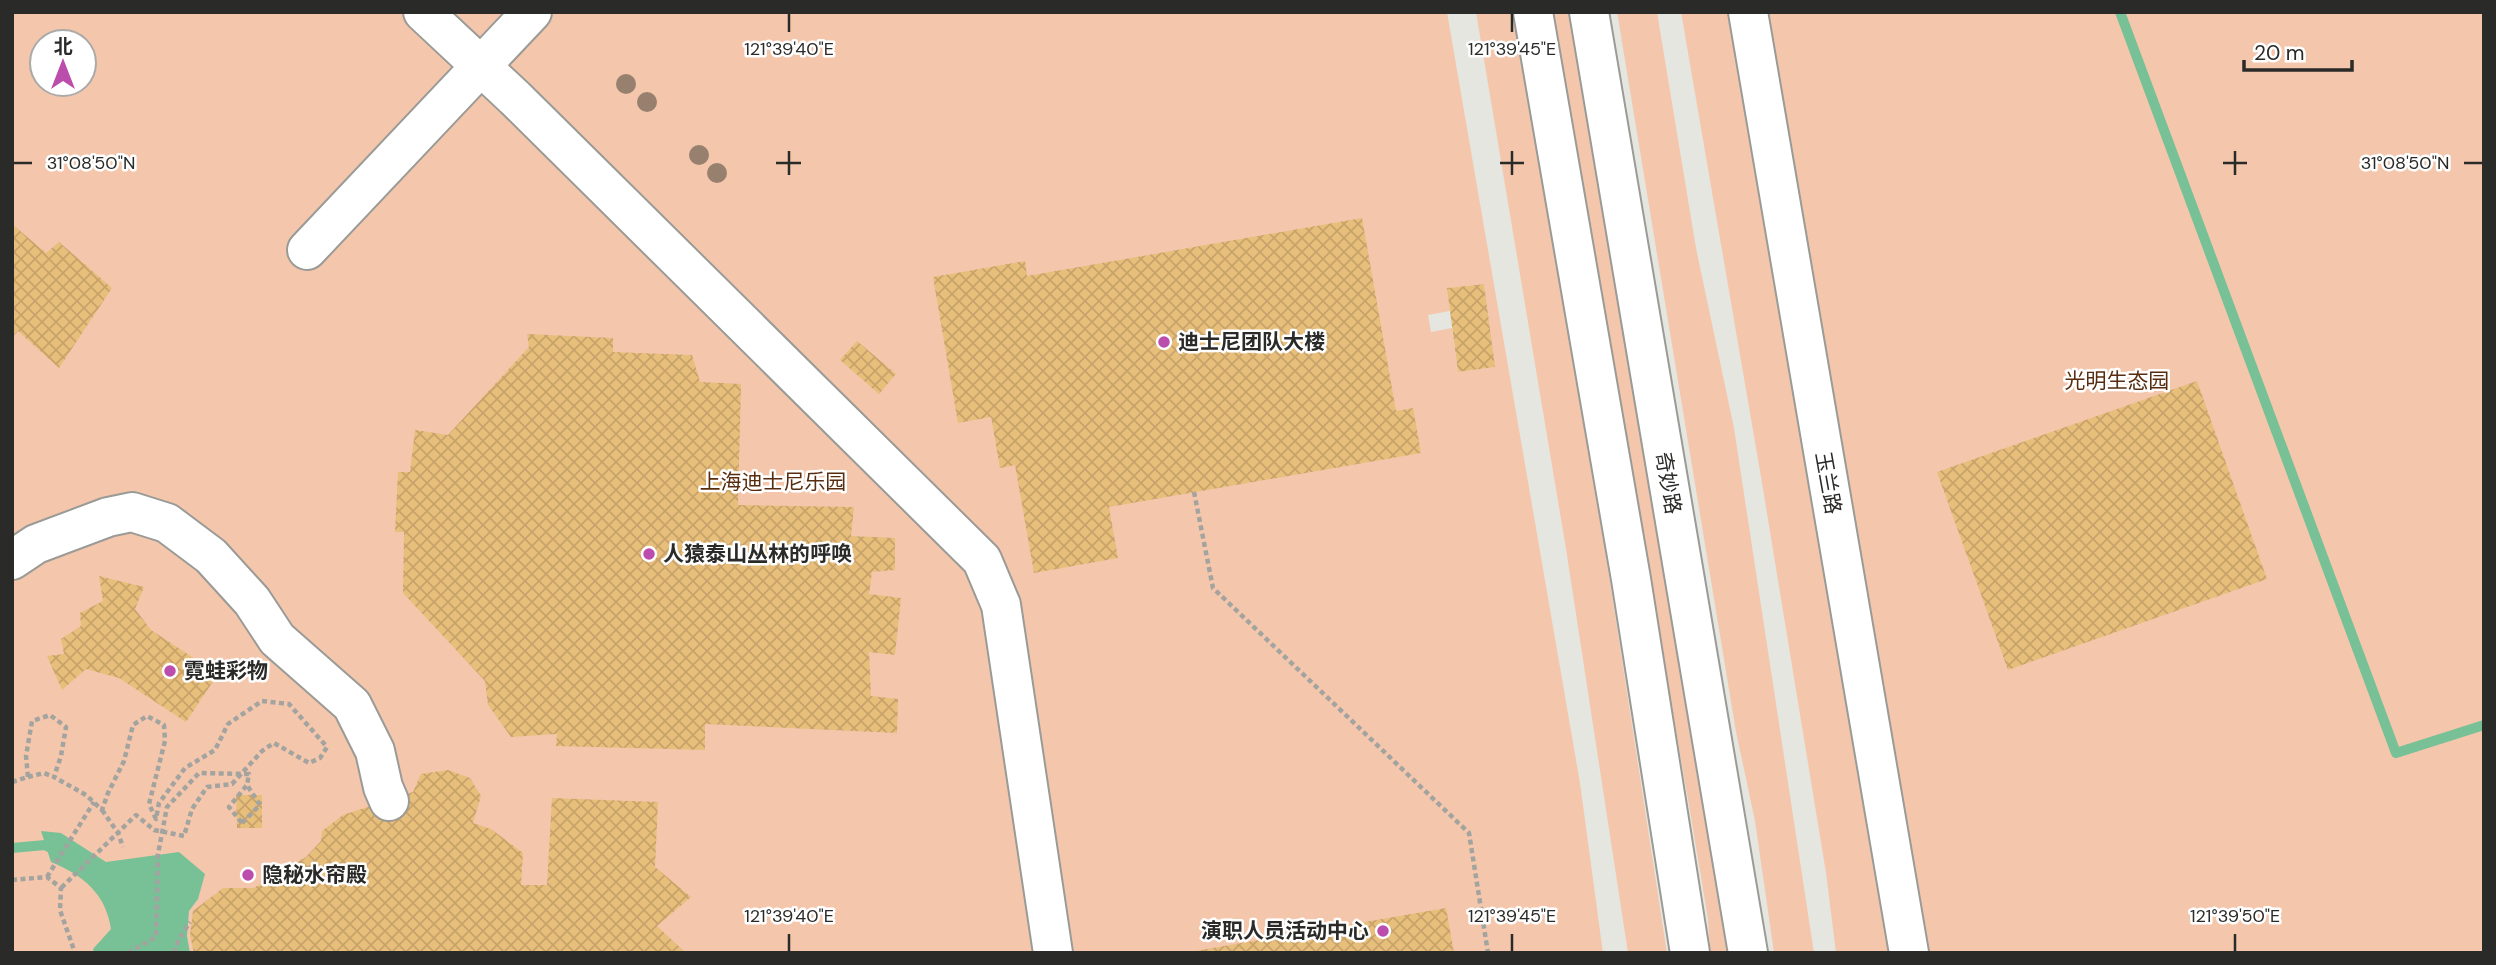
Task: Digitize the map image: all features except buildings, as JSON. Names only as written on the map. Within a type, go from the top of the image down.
[{"type":"street","points":[[423,12],[515,97],[982,560],[1001,605],[1053,953]]},
{"type":"street","points":[[307,250],[532,12]]},
{"type":"street","points":[[1533,12],[1626,552],[1690,953]]},
{"type":"street","name":"奇妙路","points":[[1589,12],[1748,953]]},
{"type":"street","name":"玉兰路","points":[[1748,12],[1909,953]]},
{"type":"street","points":[[12,560],[36,544],[108,517],[132,512],[167,523],[211,556],[252,601],[277,639],[352,705],[375,751],[389,801]]},
{"type":"path","points":[[1194,492],[1213,588],[1469,833],[1488,953]]},
{"type":"path","points":[[75,953],[60,910],[61,888],[136,815],[154,830],[184,836],[192,809],[207,787],[232,784],[262,751],[274,743],[309,763],[320,758],[327,747],[289,704],[262,701],[228,724],[215,750],[185,768],[159,803],[154,830]]},
{"type":"path","points":[[28,777],[26,756],[32,721],[50,715],[66,727],[54,777]]},
{"type":"path","points":[[102,810],[124,761],[133,725],[147,716],[164,725],[164,741],[149,804],[156,819]]},
{"type":"path","points":[[12,782],[44,773],[66,782],[102,810],[118,833],[123,847]]},
{"type":"path","points":[[128,953],[156,937],[158,854],[167,807],[199,773],[249,775],[247,785],[229,807],[242,823],[260,805],[247,785]]},
{"type":"path","points":[[47,877],[94,802]]},
{"type":"path","points":[[12,880],[47,877],[61,888]]},
{"type":"path","points":[[174,953],[190,922]]},
{"type":"green space","name":"上海迪士尼乐园","points":[[12,12],[1447,12],[1580,783],[1603,953],[12,953]],"holes":[[[1484,284],[1494,367],[1458,372],[1452,328],[1431,332],[1428,315],[1450,311],[1448,288]]]},
{"type":"green space","points":[[1476,12],[1513,12],[1607,562],[1667,953],[1628,953],[1566,549]]},
{"type":"green space","points":[[1551,12],[1574,12],[1734,953],[1710,953],[1708,919],[1691,817]]},
{"type":"green space","points":[[1617,12],[1657,12],[1696,248],[1734,428],[1814,953],[1774,953],[1755,821],[1736,732]]},
{"type":"green space","name":"光明生态园","points":[[1681,12],[2484,12],[2484,953],[1836,953],[1826,873],[1761,477]]},
{"type":"shaded area","points":[[41,831],[61,833],[106,862],[179,852],[205,874],[198,899],[189,911],[187,936],[190,953],[94,953],[93,949],[111,929],[104,906],[83,880],[51,862]]},
{"type":"waterway","points":[[2120,12],[2396,753],[2484,725]]},
{"type":"waterway","points":[[12,848],[45,845],[57,851]]},
{"type":"place","name":"迪士尼团队大楼","points":[[1164,342]]},
{"type":"place","name":"人猿泰山丛林的呼唤","points":[[649,554]]},
{"type":"place","name":"霓蛙彩物","points":[[170,671]]},
{"type":"place","name":"隐秘水帘殿","points":[[248,875]]},
{"type":"place","name":"演职人员活动中心","points":[[1383,931]]}]
